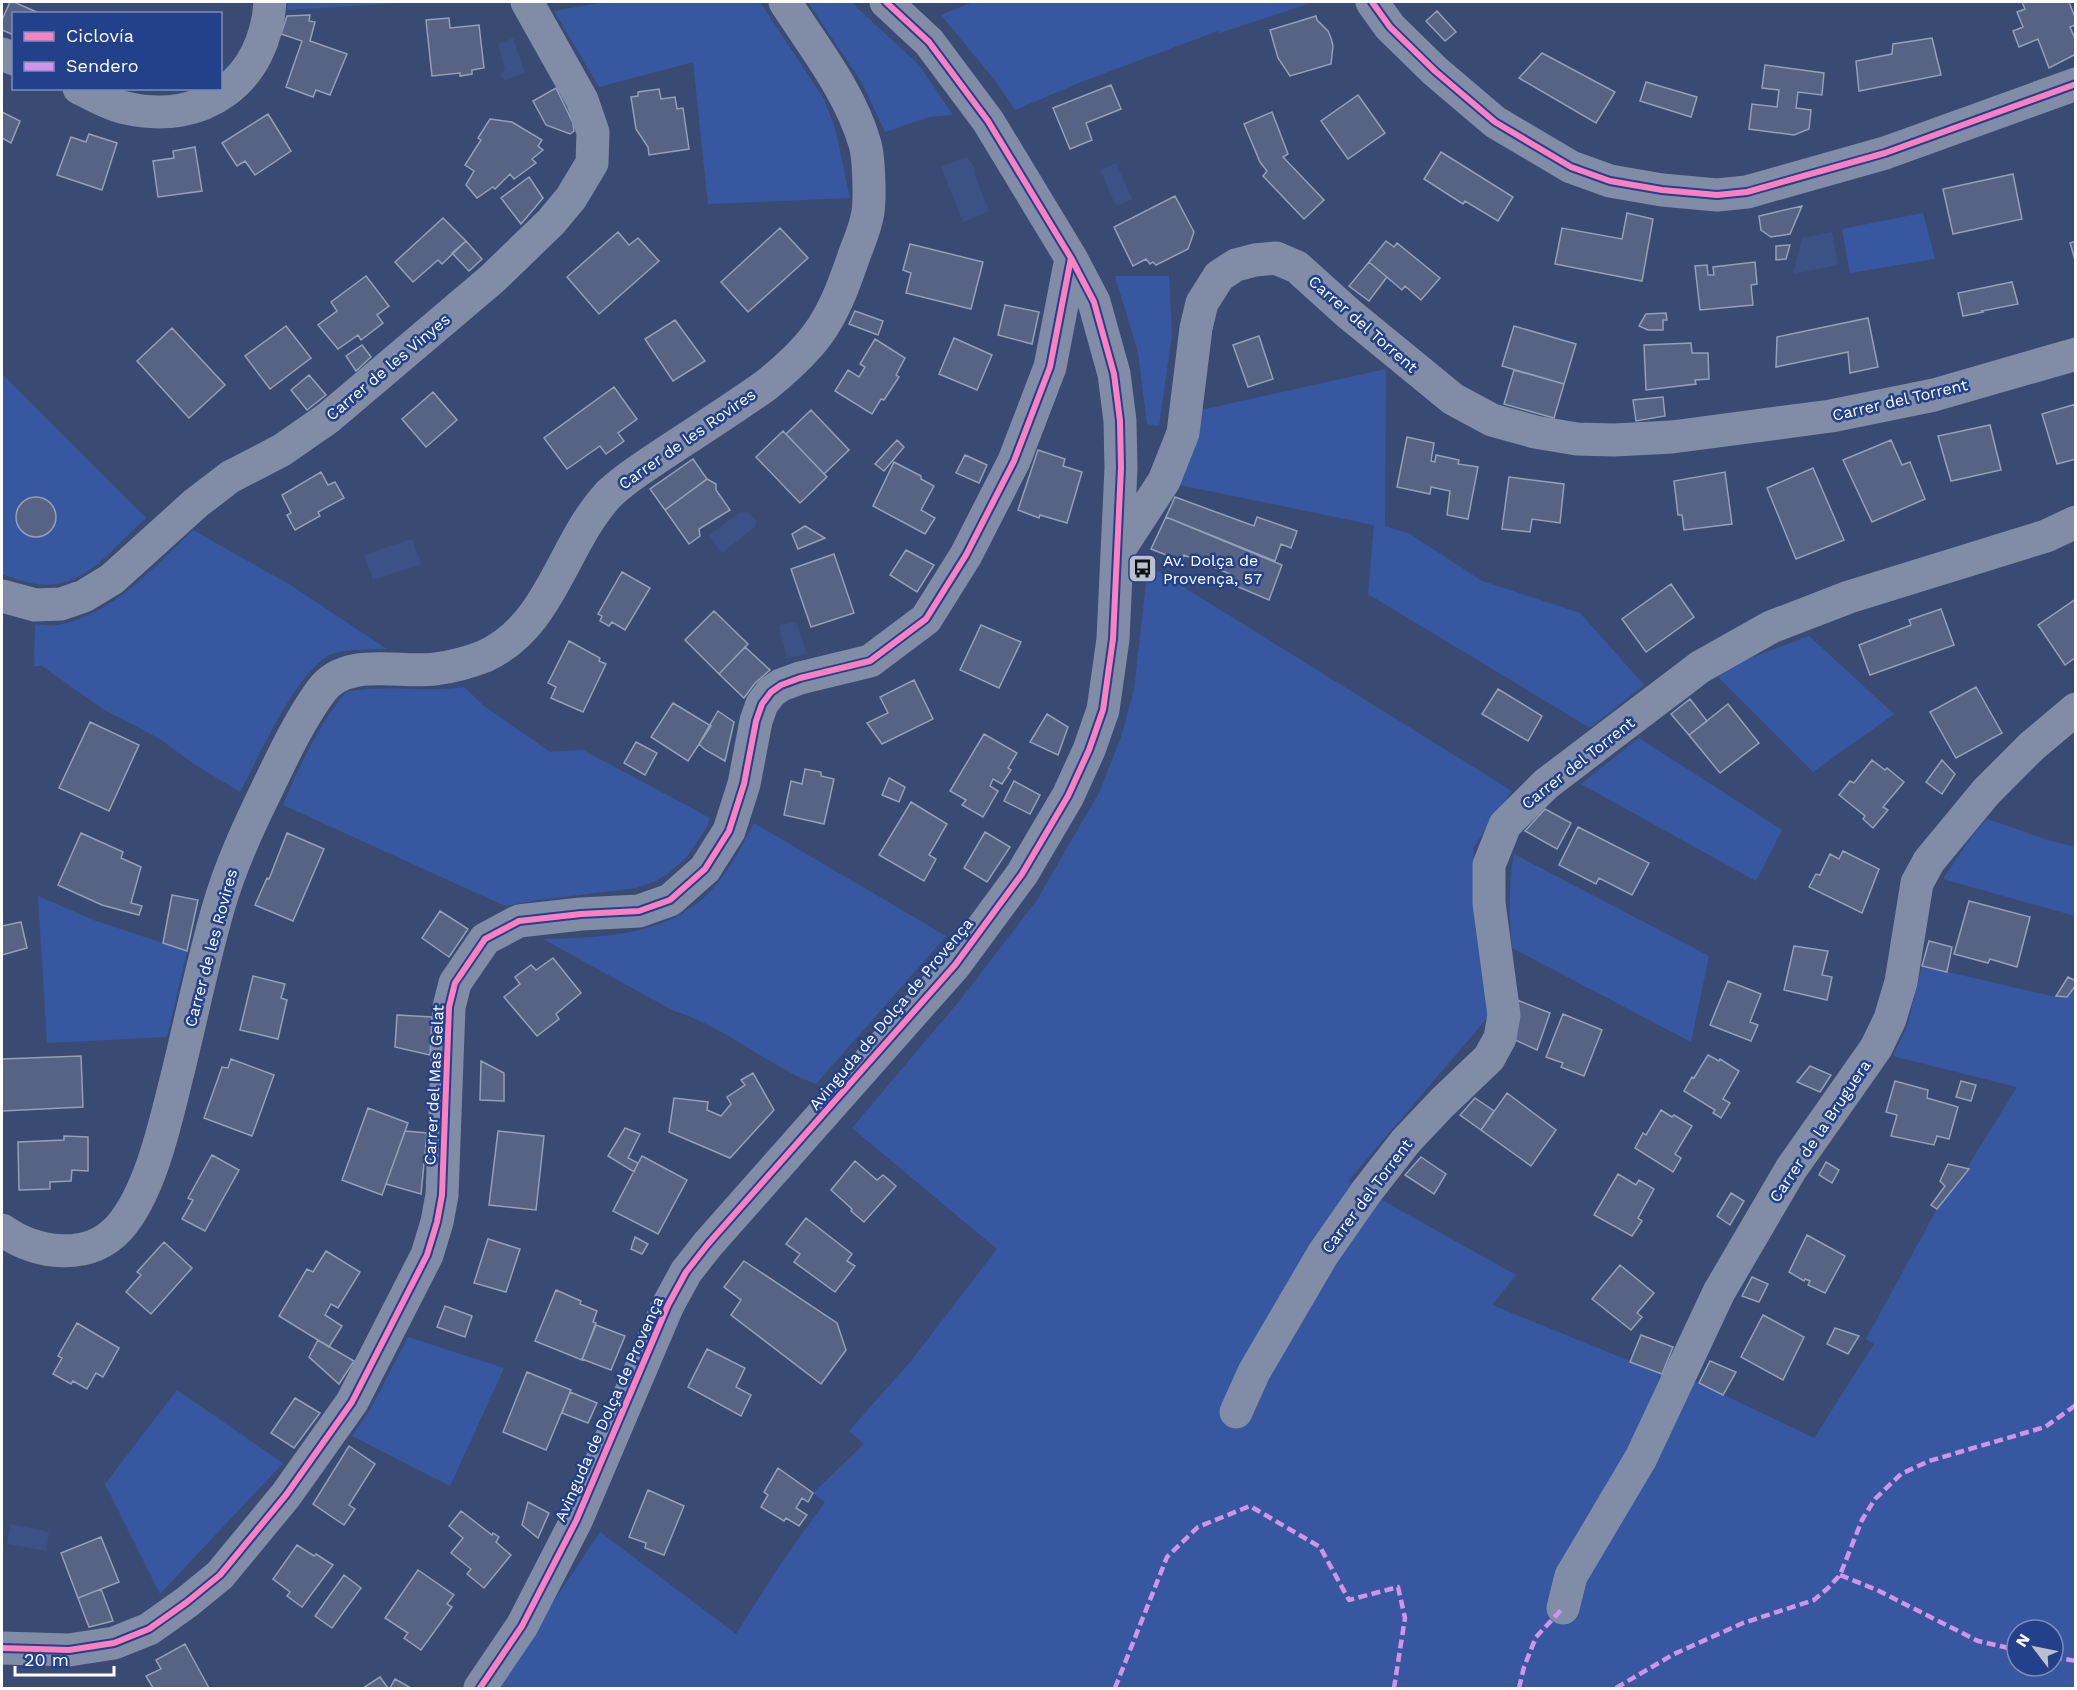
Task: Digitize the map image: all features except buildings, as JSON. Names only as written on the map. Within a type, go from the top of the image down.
[{"type":"street","points":[[84,90],[124,108],[160,113],[186,109],[220,96],[238,82],[254,61],[264,36],[270,2]]},
{"type":"street","name":"Carrer de les Vinyes","points":[[2,596],[35,605],[61,604],[84,596],[112,579],[196,504],[230,477],[282,450],[328,418],[492,279],[550,222],[571,198],[592,163],[593,132],[582,100],[527,2]]},
{"type":"street","name":"Carrer de les Rovires","points":[[2,1230],[15,1240],[41,1250],[72,1251],[100,1244],[120,1227],[136,1202],[155,1157],[171,1102],[219,906],[234,862],[293,736],[323,688],[331,681],[350,672],[376,669],[433,670],[459,664],[486,655],[514,638],[534,616],[587,525],[608,495],[630,476],[765,385],[812,342],[840,295],[864,230],[869,210],[867,148],[850,103],[785,2]]},
{"type":"street","name":"Avinguda de Dolça de Provença","points":[[480,1689],[527,1618],[576,1521],[668,1305],[686,1272],[708,1244],[955,965],[1022,874],[1068,796],[1089,750],[1102,710],[1113,639],[1121,468],[1120,421],[1114,374],[1094,302],[1071,258],[988,121],[929,42],[886,2]]},
{"type":"street","points":[[1372,2],[1390,27],[1435,71],[1495,122],[1571,167],[1610,181],[1662,190],[1717,195],[1748,192],[1885,153],[2076,84]]},
{"type":"street","name":"Carrer del Mas Gelat","points":[[2,1648],[69,1650],[96,1647],[114,1643],[149,1629],[220,1575],[286,1495],[352,1402],[427,1255],[442,1196],[449,1007],[455,983],[468,961],[485,939],[519,921],[581,914],[639,911],[670,900],[705,869],[729,831],[744,784],[756,721],[762,704],[771,692],[800,678],[870,661],[926,619],[966,555],[1014,461],[1050,367],[1071,258]]},
{"type":"street","name":"Carrer del Torrent","points":[[1118,551],[1164,481],[1183,433],[1196,328],[1202,303],[1219,276],[1236,265],[1255,260],[1276,258],[1297,267],[1356,320],[1453,399],[1492,420],[1535,432],[1577,439],[1672,437],[1831,416],[1934,395],[2076,354]]},
{"type":"street","name":"Carrer del Torrent","points":[[1236,1412],[1254,1372],[1323,1254],[1367,1191],[1413,1134],[1489,1058],[1500,1038],[1504,1015],[1489,903],[1489,865],[1505,825],[1524,804],[1552,779],[1700,667],[1771,627],[1849,597],[2046,536],[2076,522]]},
{"type":"street","name":"Carrer de la Bruguera","points":[[1563,1608],[1571,1576],[1641,1458],[1719,1292],[1791,1169],[1876,1048],[1890,1019],[1901,982],[1917,883],[1929,861],[1986,792],[2032,746],[2076,709]]},
{"type":"shaded area","points":[[288,2],[422,2],[287,10]]},
{"type":"shaded area","points":[[605,2],[760,2],[824,99],[835,128],[850,198],[708,204],[693,62],[599,87],[554,11]]},
{"type":"shaded area","points":[[808,2],[851,2],[919,65],[953,115],[929,117],[885,132],[862,83]]},
{"type":"shaded area","points":[[973,2],[1314,2],[1220,33],[1218,31],[1086,80],[1015,110],[997,83],[941,15]]},
{"type":"shaded area","points":[[513,38],[525,73],[504,80],[500,75],[505,69],[498,44]]},
{"type":"shaded area","points":[[967,157],[974,166],[975,176],[989,211],[963,222],[941,167]]},
{"type":"shaded area","points":[[1116,163],[1132,199],[1116,206],[1100,170]]},
{"type":"shaded area","points":[[1923,213],[1935,259],[1850,273],[1842,229]]},
{"type":"shaded area","points":[[1832,232],[1838,265],[1793,274],[1802,238]]},
{"type":"shaded area","points":[[1115,276],[1169,276],[1172,334],[1159,426],[1147,424],[1138,352]]},
{"type":"shaded area","points":[[1386,369],[1385,526],[1410,534],[1482,581],[1580,613],[1644,685],[1590,728],[1368,594],[1374,525],[1180,485],[1201,410]]},
{"type":"shaded area","points":[[2,374],[146,518],[98,563],[67,582],[49,585],[27,582],[2,574]]},
{"type":"shaded area","points":[[747,512],[756,520],[755,527],[722,553],[709,535],[739,513]]},
{"type":"shaded area","points":[[193,530],[292,586],[387,649],[338,652],[319,663],[292,695],[240,792],[194,764],[160,739],[103,709],[42,666],[34,666],[35,624],[58,625],[97,611],[132,587]]},
{"type":"shaded area","points":[[412,539],[421,564],[373,580],[364,555]]},
{"type":"shaded area","points":[[1148,565],[1512,791],[1473,848],[1488,1017],[1348,1181],[1516,1275],[1492,1305],[1662,1374],[1699,1383],[1814,1438],[1874,1344],[1866,1339],[1937,1209],[1969,1169],[1967,1168],[2017,1087],[1893,1056],[1907,1027],[1922,966],[2060,998],[2067,997],[2075,985],[2075,1688],[496,1688],[600,1532],[736,1634],[782,1562],[825,1502],[813,1493],[864,1444],[849,1431],[911,1361],[997,1249],[852,1128],[961,999],[1037,900],[1100,791],[1121,737],[1134,690]]},
{"type":"shaded area","points":[[796,622],[807,653],[787,659],[779,625]]},
{"type":"shaded area","points":[[1809,636],[1894,714],[1813,772],[1718,677],[1740,662]]},
{"type":"shaded area","points":[[464,687],[484,706],[550,752],[583,750],[710,818],[707,827],[686,858],[656,881],[636,888],[505,906],[283,805],[310,746],[346,692]]},
{"type":"shaded area","points":[[1639,738],[1782,830],[1756,881],[1581,784]]},
{"type":"shaded area","points":[[1987,819],[2075,847],[2075,916],[1943,879],[1972,836]]},
{"type":"shaded area","points":[[754,823],[946,936],[816,1084],[780,1067],[711,1026],[674,1011],[543,939],[592,937],[640,930],[683,913],[703,898],[721,879],[735,859]]},
{"type":"shaded area","points":[[1514,854],[1709,956],[1691,1042],[1512,948],[1510,901]]},
{"type":"shaded area","points":[[38,896],[96,921],[187,951],[167,1037],[47,1043]]},
{"type":"shaded area","points":[[408,1337],[504,1368],[450,1486],[352,1436],[371,1408]]},
{"type":"shaded area","points":[[177,1390],[283,1463],[160,1594],[105,1484]]},
{"type":"shaded area","points":[[11,1524],[49,1532],[46,1551],[7,1544]]},
{"type":"marked path","points":[[1616,1688],[1674,1654],[1743,1623],[1814,1600],[1840,1575],[1862,1520],[1875,1499],[1901,1474],[1929,1461],[2045,1427],[2076,1405]]},
{"type":"marked path","points":[[1115,1688],[1167,1557],[1198,1527],[1250,1506],[1320,1547],[1349,1600],[1398,1587],[1405,1618],[1394,1688]]},
{"type":"marked path","points":[[1840,1575],[1877,1590],[1978,1641],[2005,1647]]},
{"type":"marked path","points":[[1519,1688],[1524,1667],[1536,1637],[1563,1608]]},
{"type":"marked path","points":[[2065,1659],[2076,1661]]},
{"type":"cycle path","points":[[480,1688],[522,1626],[576,1521],[668,1305],[686,1272],[708,1244],[955,965],[1022,874],[1068,796],[1089,750],[1103,710],[1113,639],[1121,468],[1120,421],[1114,374],[1094,302],[1071,258],[988,121],[929,42],[886,2]]},
{"type":"cycle path","points":[[1372,2],[1390,27],[1435,71],[1495,122],[1571,167],[1610,181],[1662,190],[1717,195],[1747,192],[1885,153],[2076,84]]},
{"type":"cycle path","points":[[2,1648],[69,1650],[114,1643],[149,1629],[220,1575],[286,1495],[352,1402],[427,1255],[442,1195],[449,1007],[455,983],[485,939],[519,921],[581,914],[639,911],[670,900],[705,869],[729,831],[744,784],[756,721],[762,704],[771,692],[781,685],[800,678],[870,661],[926,619],[966,555],[1014,461],[1050,367],[1071,258]]},
{"type":"place","name":"Av. Dolça de Provença, 57","points":[[1142,569]]}]
